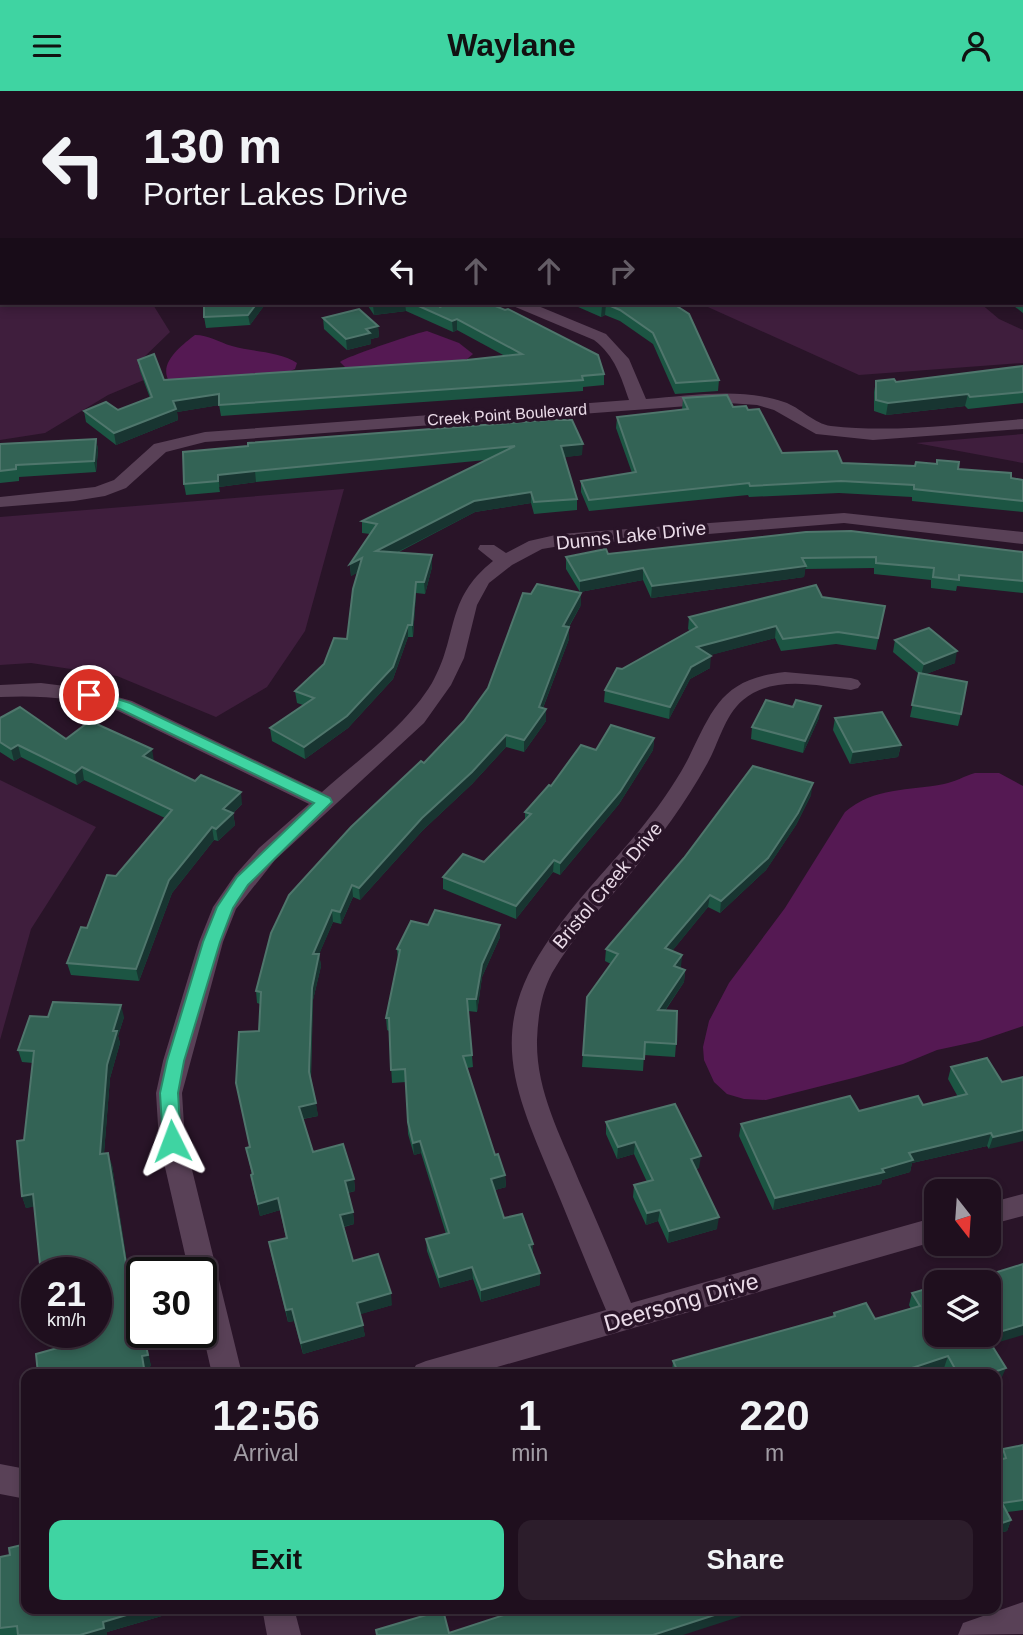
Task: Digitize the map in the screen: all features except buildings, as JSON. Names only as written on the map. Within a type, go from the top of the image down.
[{"type":"street","points":[[523,305],[600,337],[612,345],[622,357],[639,404]]},
{"type":"street","name":"Creek Point Boulevard","points":[[0,502],[99,492],[120,484],[160,448],[205,437],[728,398],[758,400],[780,407],[821,430],[849,435],[1023,423]]},
{"type":"street","name":"Dunns Lake Drive","points":[[226,1369],[172,1141],[169,1093],[203,968],[225,907],[251,872],[324,802],[376,758],[416,718],[441,685],[454,658],[467,605],[496,555],[560,540],[815,519],[871,519],[1023,538]]},
{"type":"street","name":"Bristol Creek Drive","points":[[624,1319],[537,1112],[525,1064],[526,1026],[533,986],[550,954],[572,923],[624,866],[667,812],[703,755],[715,719],[727,702],[747,688],[771,680],[799,676],[851,684]]},
{"type":"street","points":[[0,691],[41,689],[89,695],[125,706],[324,802]]},
{"type":"street","points":[[1001,1211],[1023,1205]]},
{"type":"street","name":"Deersong Drive","points":[[444,1369],[924,1232]]},
{"type":"street","points":[[0,1479],[21,1484]]},
{"type":"street","points":[[279,1614],[284,1635]]},
{"type":"street","points":[[975,1635],[1023,1618]]},
{"type":"shaded area","points":[[0,305],[153,305],[170,332],[142,359],[151,377],[108,395],[45,433],[0,440]]},
{"type":"shaded area","points":[[703,305],[982,305],[999,319],[1023,330],[1023,363],[859,375]]},
{"type":"shaded area","points":[[427,331],[459,343],[473,354],[466,360],[450,362],[346,368],[340,362],[368,350]]},
{"type":"shaded area","points":[[195,335],[282,356],[297,363],[295,369],[283,374],[169,381],[166,374],[169,361],[178,349]]},
{"type":"shaded area","points":[[1023,434],[1023,463],[916,443]]},
{"type":"shaded area","points":[[344,489],[305,631],[267,687],[216,717],[117,676],[31,663],[0,665],[0,517]]},
{"type":"shaded area","points":[[975,773],[999,773],[1023,786],[1023,1026],[979,1041],[937,1050],[903,1064],[766,1100],[744,1099],[727,1094],[714,1082],[704,1060],[703,1047],[709,1021],[729,983],[785,908],[845,812],[880,794],[944,784]]},
{"type":"shaded area","points":[[0,780],[96,827],[31,929],[0,1040]]},
{"type":"route","points":[[89,695],[125,706],[324,802],[267,854],[225,907],[211,942],[176,1061],[169,1093],[172,1141]]}]
